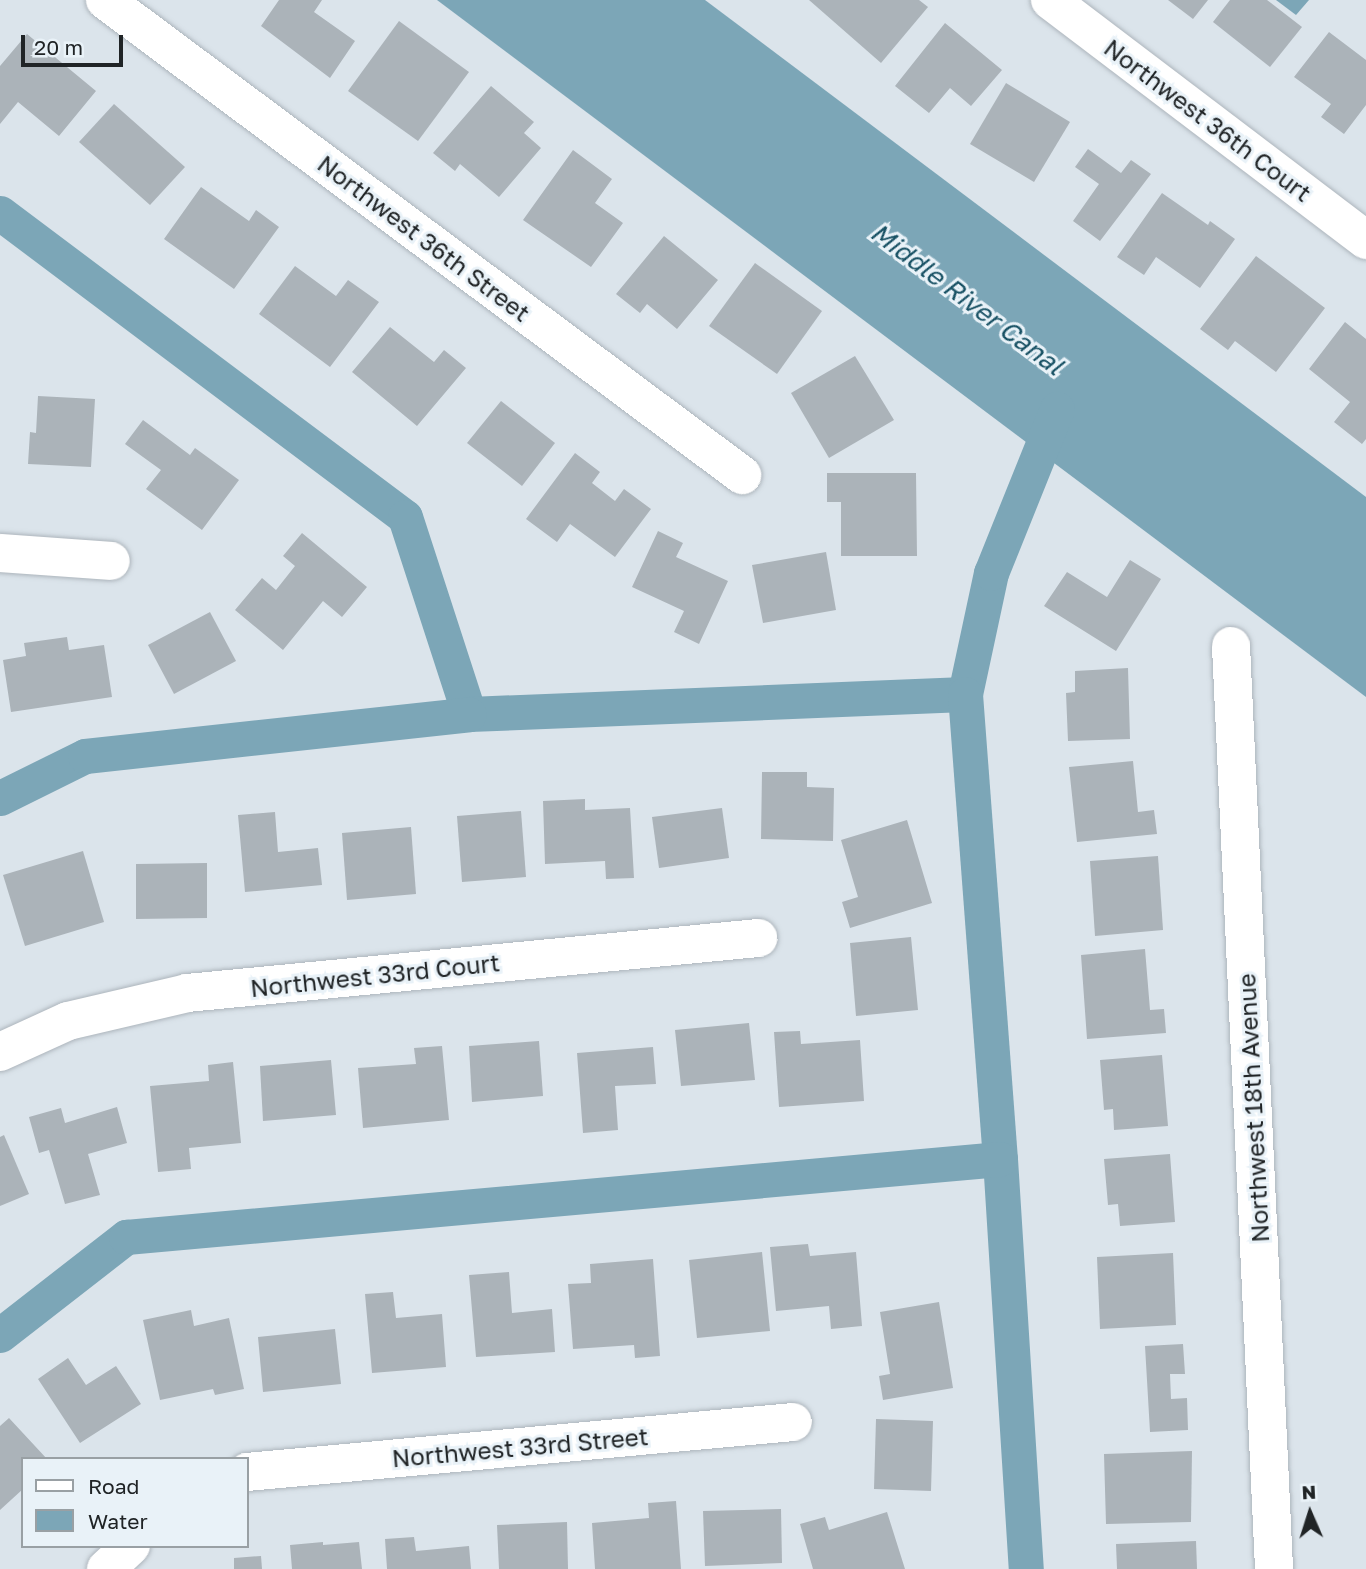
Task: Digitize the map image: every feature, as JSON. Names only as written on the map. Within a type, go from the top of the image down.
[{"type":"street","name":"Northwest 36th Street","points":[[106,0],[742,475]]},
{"type":"street","name":"Northwest 36th Court","points":[[1050,0],[1366,240]]},
{"type":"street","points":[[0,553],[111,561]]},
{"type":"street","name":"Northwest 18th Avenue","points":[[1231,646],[1274,1569]]},
{"type":"street","name":"Northwest 33rd Court","points":[[0,1052],[68,1021],[187,993],[758,938]]},
{"type":"street","name":"Northwest 33rd Street","points":[[248,1472],[793,1422]]},
{"type":"street","points":[[106,1569],[129,1548]]},
{"type":"water","name":"Middle River Canal","points":[[437,0],[705,0],[1366,497],[1366,697]]},
{"type":"water","points":[[1276,0],[1309,0],[1296,15]]},
{"type":"building","points":[[279,0],[322,0],[314,12],[355,41],[330,78],[261,26]]},
{"type":"building","points":[[809,0],[919,0],[928,7],[881,63]]},
{"type":"building","points":[[1168,0],[1208,0],[1193,19]]},
{"type":"building","points":[[1230,0],[1267,0],[1302,27],[1270,67],[1213,22]]},
{"type":"building","points":[[399,21],[469,72],[418,141],[348,91]]},
{"type":"building","points":[[945,23],[1002,70],[971,106],[950,88],[929,113],[895,86]]},
{"type":"building","points":[[1329,32],[1366,60],[1366,105],[1344,134],[1321,117],[1331,104],[1294,77]]},
{"type":"building","points":[[27,34],[96,91],[59,136],[18,102],[0,124],[0,66]]},
{"type":"building","points":[[1006,83],[1070,122],[1034,182],[970,144]]},
{"type":"building","points":[[491,86],[534,122],[524,133],[541,148],[499,197],[460,164],[455,171],[433,153]]},
{"type":"building","points":[[114,104],[185,167],[150,205],[79,142]]},
{"type":"building","points":[[1088,149],[1121,173],[1131,160],[1151,174],[1100,241],[1073,221],[1099,184],[1075,167]]},
{"type":"building","points":[[573,150],[612,179],[595,203],[623,223],[591,267],[523,220]]},
{"type":"building","points":[[201,187],[249,221],[256,210],[279,227],[234,289],[164,239]]},
{"type":"building","points":[[1162,193],[1208,225],[1210,221],[1235,239],[1200,288],[1156,257],[1144,275],[1117,257]]},
{"type":"building","points":[[664,236],[718,280],[677,329],[647,304],[640,313],[616,294]]},
{"type":"building","points":[[1256,256],[1325,308],[1276,372],[1235,341],[1228,350],[1200,329]]},
{"type":"building","points":[[755,263],[822,311],[777,374],[709,326]]},
{"type":"building","points":[[295,266],[336,296],[348,280],[379,302],[330,367],[259,314]]},
{"type":"building","points":[[1345,322],[1366,339],[1366,439],[1362,444],[1334,422],[1350,402],[1309,369]]},
{"type":"building","points":[[390,327],[434,362],[444,350],[466,368],[417,426],[352,372]]},
{"type":"building","points":[[855,356],[894,420],[829,458],[791,393]]},
{"type":"building","points":[[38,396],[95,399],[91,467],[28,464],[30,432],[36,433]]},
{"type":"building","points":[[501,401],[555,443],[522,486],[467,443]]},
{"type":"building","points":[[143,420],[190,455],[195,448],[239,480],[202,530],[146,489],[161,470],[125,444]]},
{"type":"building","points":[[575,453],[600,472],[592,483],[615,501],[624,489],[651,509],[615,557],[570,524],[557,542],[526,519]]},
{"type":"building","points":[[827,473],[916,473],[917,556],[841,556],[841,502],[827,502]]},
{"type":"building","points":[[658,531],[683,543],[676,557],[728,581],[699,644],[674,632],[684,611],[632,587]]},
{"type":"building","points":[[302,533],[367,587],[342,617],[323,601],[283,650],[235,610],[262,578],[276,590],[295,566],[283,556]]},
{"type":"building","points":[[826,552],[836,610],[763,623],[752,565]]},
{"type":"building","points":[[1130,560],[1161,579],[1116,651],[1044,606],[1067,572],[1107,597]]},
{"type":"building","points":[[210,612],[236,661],[174,694],[148,645]]},
{"type":"building","points":[[67,637],[69,650],[104,645],[112,697],[11,712],[3,660],[26,656],[24,643]]},
{"type":"building","points":[[1128,668],[1130,739],[1068,741],[1066,693],[1075,692],[1075,671]]},
{"type":"building","points":[[1133,761],[1138,812],[1154,810],[1157,834],[1077,842],[1069,767]]},
{"type":"building","points":[[762,772],[807,772],[807,787],[834,788],[833,841],[761,839]]},
{"type":"building","points":[[585,799],[585,810],[630,808],[634,878],[606,879],[605,861],[545,864],[543,801]]},
{"type":"building","points":[[722,808],[729,858],[659,868],[652,817]]},
{"type":"building","points":[[521,811],[526,877],[462,882],[457,816]]},
{"type":"building","points":[[275,812],[278,852],[318,848],[322,885],[245,892],[238,815]]},
{"type":"building","points":[[907,820],[932,903],[850,928],[842,902],[858,897],[841,840]]},
{"type":"building","points":[[411,827],[416,894],[347,900],[342,833]]},
{"type":"building","points":[[83,851],[104,922],[25,946],[3,875]]},
{"type":"building","points":[[1158,856],[1163,930],[1095,936],[1090,861]]},
{"type":"building","points":[[207,863],[207,918],[136,919],[136,864]]},
{"type":"building","points":[[911,937],[918,1010],[856,1016],[850,943]]},
{"type":"building","points":[[1145,949],[1150,1010],[1164,1009],[1166,1033],[1087,1039],[1081,955]]},
{"type":"building","points":[[749,1023],[755,1080],[681,1086],[675,1030]]},
{"type":"building","points":[[800,1031],[801,1044],[860,1040],[864,1101],[779,1107],[774,1032]]},
{"type":"building","points":[[539,1041],[543,1096],[472,1102],[469,1046]]},
{"type":"building","points":[[442,1046],[449,1120],[363,1128],[358,1068],[416,1064],[414,1048]]},
{"type":"building","points":[[653,1047],[656,1084],[615,1086],[618,1130],[583,1133],[577,1053]]},
{"type":"building","points":[[1162,1055],[1168,1126],[1114,1130],[1113,1109],[1104,1110],[1100,1060]]},
{"type":"building","points":[[331,1060],[336,1115],[263,1121],[260,1066]]},
{"type":"building","points":[[233,1062],[241,1143],[189,1148],[191,1169],[158,1172],[150,1086],[209,1081],[208,1065]]},
{"type":"building","points":[[117,1107],[127,1143],[88,1154],[100,1195],[65,1204],[49,1150],[39,1153],[29,1117],[61,1108],[65,1123]]},
{"type":"building","points":[[4,1135],[29,1194],[0,1206],[0,1137]]},
{"type":"building","points":[[1170,1154],[1175,1222],[1120,1226],[1118,1204],[1108,1205],[1104,1159]]},
{"type":"building","points":[[808,1244],[810,1256],[856,1252],[862,1326],[831,1329],[829,1306],[776,1311],[770,1247]]},
{"type":"building","points":[[762,1252],[770,1331],[697,1338],[689,1260]]},
{"type":"building","points":[[1173,1253],[1176,1325],[1100,1329],[1097,1257]]},
{"type":"building","points":[[653,1259],[660,1356],[635,1358],[634,1345],[573,1349],[568,1284],[591,1283],[590,1264]]},
{"type":"building","points":[[509,1272],[512,1313],[552,1309],[555,1352],[476,1357],[469,1275]]},
{"type":"building","points":[[393,1292],[396,1318],[442,1314],[446,1367],[372,1373],[365,1294]]},
{"type":"building","points":[[939,1302],[953,1388],[883,1400],[879,1376],[890,1374],[880,1312]]},
{"type":"building","points":[[191,1310],[194,1326],[229,1318],[244,1389],[215,1395],[213,1389],[160,1400],[143,1320]]},
{"type":"building","points":[[335,1329],[341,1384],[263,1392],[258,1337]]},
{"type":"building","points":[[1183,1344],[1185,1374],[1170,1374],[1171,1399],[1187,1398],[1188,1430],[1150,1432],[1145,1346]]},
{"type":"building","points":[[68,1358],[86,1385],[116,1366],[141,1404],[80,1443],[38,1379]]},
{"type":"building","points":[[9,1418],[45,1457],[21,1457],[21,1491],[0,1510],[0,1426]]},
{"type":"building","points":[[876,1419],[933,1421],[931,1491],[874,1489]]},
{"type":"building","points":[[1192,1451],[1191,1522],[1106,1524],[1104,1454]]},
{"type":"building","points":[[676,1501],[681,1569],[595,1569],[592,1523],[649,1518],[648,1503]]},
{"type":"building","points":[[781,1509],[782,1563],[705,1566],[703,1511]]},
{"type":"building","points":[[887,1512],[905,1569],[813,1569],[800,1524],[825,1517],[829,1530]]},
{"type":"building","points":[[567,1522],[568,1569],[499,1569],[497,1525]]},
{"type":"building","points":[[414,1537],[416,1551],[469,1546],[471,1569],[387,1569],[385,1539]]},
{"type":"building","points":[[1196,1541],[1197,1569],[1117,1569],[1116,1544]]},
{"type":"building","points":[[323,1542],[323,1545],[359,1542],[362,1569],[292,1569],[290,1545]]},
{"type":"building","points":[[261,1556],[262,1569],[234,1569],[234,1558]]},
{"type":"waterway","points":[[0,213],[405,517],[469,714],[965,694],[991,573],[1057,409]]},
{"type":"waterway","points":[[965,694],[1000,1159],[1026,1569]]},
{"type":"waterway","points":[[0,798],[85,756],[469,714]]},
{"type":"waterway","points":[[0,1335],[126,1237],[1000,1159]]}]
